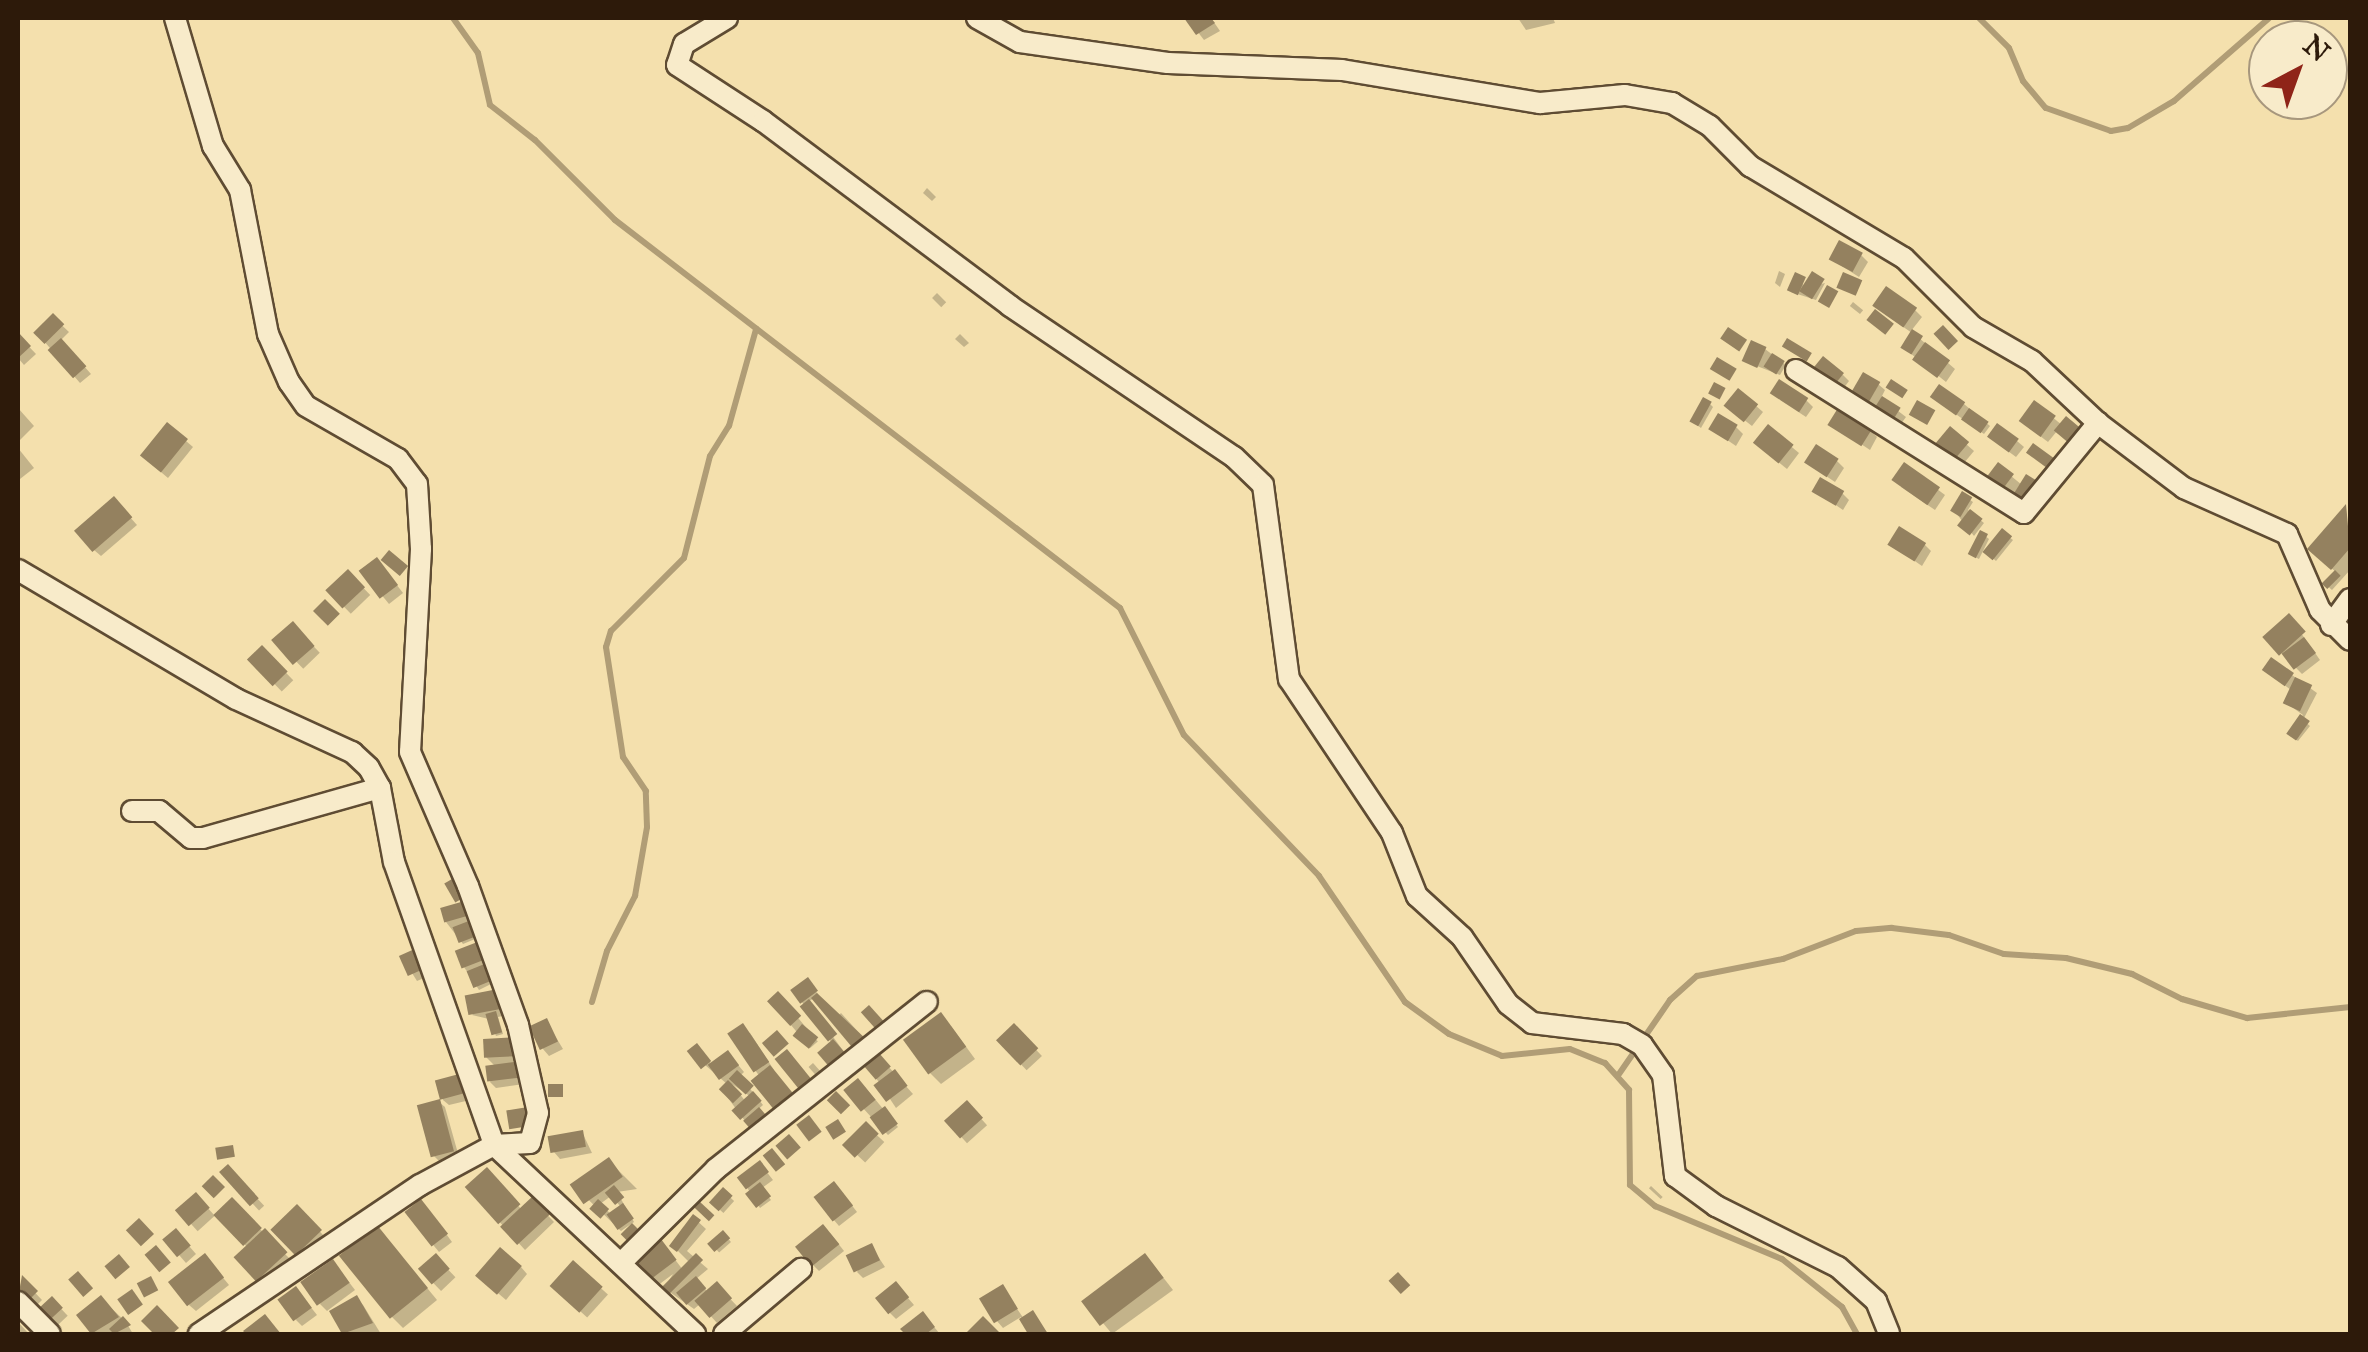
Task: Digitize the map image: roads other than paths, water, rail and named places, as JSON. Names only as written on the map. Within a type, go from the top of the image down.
[{"type":"street","points":[[175,18],[193,92],[213,146],[240,190],[268,334],[289,382],[306,406],[398,459],[417,484],[421,548],[410,752],[468,886],[536,1096],[538,1132],[530,1143],[494,1145],[420,1185],[199,1334]]},
{"type":"street","points":[[727,18],[684,44],[677,65],[763,121],[1010,306],[1234,458],[1263,485],[1288,679],[1392,833],[1417,896],[1462,937],[1508,1004],[1532,1022],[1623,1034],[1642,1045],[1662,1075],[1675,1176],[1716,1206],[1838,1268],[1876,1301],[1889,1334]]},
{"type":"street","points":[[977,18],[1020,42],[1090,54],[1342,70],[1540,102],[1625,96],[1672,103],[1710,126],[1750,166],[1904,258],[1973,326],[2032,361],[2098,424],[2206,502],[2286,534],[2331,625],[2350,640]]},
{"type":"street","points":[[1796,370],[2024,513],[2098,424]]},
{"type":"street","points":[[18,570],[236,699],[352,752],[380,788],[394,862],[494,1145],[695,1334]]},
{"type":"street","points":[[2331,625],[2350,599]]},
{"type":"street","points":[[132,811],[159,811],[191,838],[203,838],[380,788]]},
{"type":"street","points":[[621,1263],[716,1169],[928,1002]]},
{"type":"street","points":[[724,1334],[801,1268]]},
{"type":"street","points":[[18,1302],[50,1334]]},
{"type":"waterway","points":[[453,18],[478,53],[490,105],[535,140],[615,220],[1120,608],[1184,735],[1319,876],[1405,1002],[1449,1034],[1502,1056],[1570,1049],[1605,1063],[1629,1090],[1630,1185],[1655,1206],[1782,1259],[1842,1307],[1857,1334]]},
{"type":"waterway","points":[[1979,18],[2009,48],[2023,81],[2046,108],[2111,131],[2128,128],[2174,101],[2269,18]]},
{"type":"waterway","points":[[592,1002],[607,951],[635,896],[647,827],[646,791],[623,757],[606,647],[611,631],[684,558],[710,456],[729,426],[756,329]]},
{"type":"waterway","points":[[1619,1074],[1670,1000],[1697,976],[1783,959],[1856,931],[1892,928],[1949,935],[2004,954],[2066,958],[2132,974],[2182,999],[2247,1018],[2350,1007]]}]
